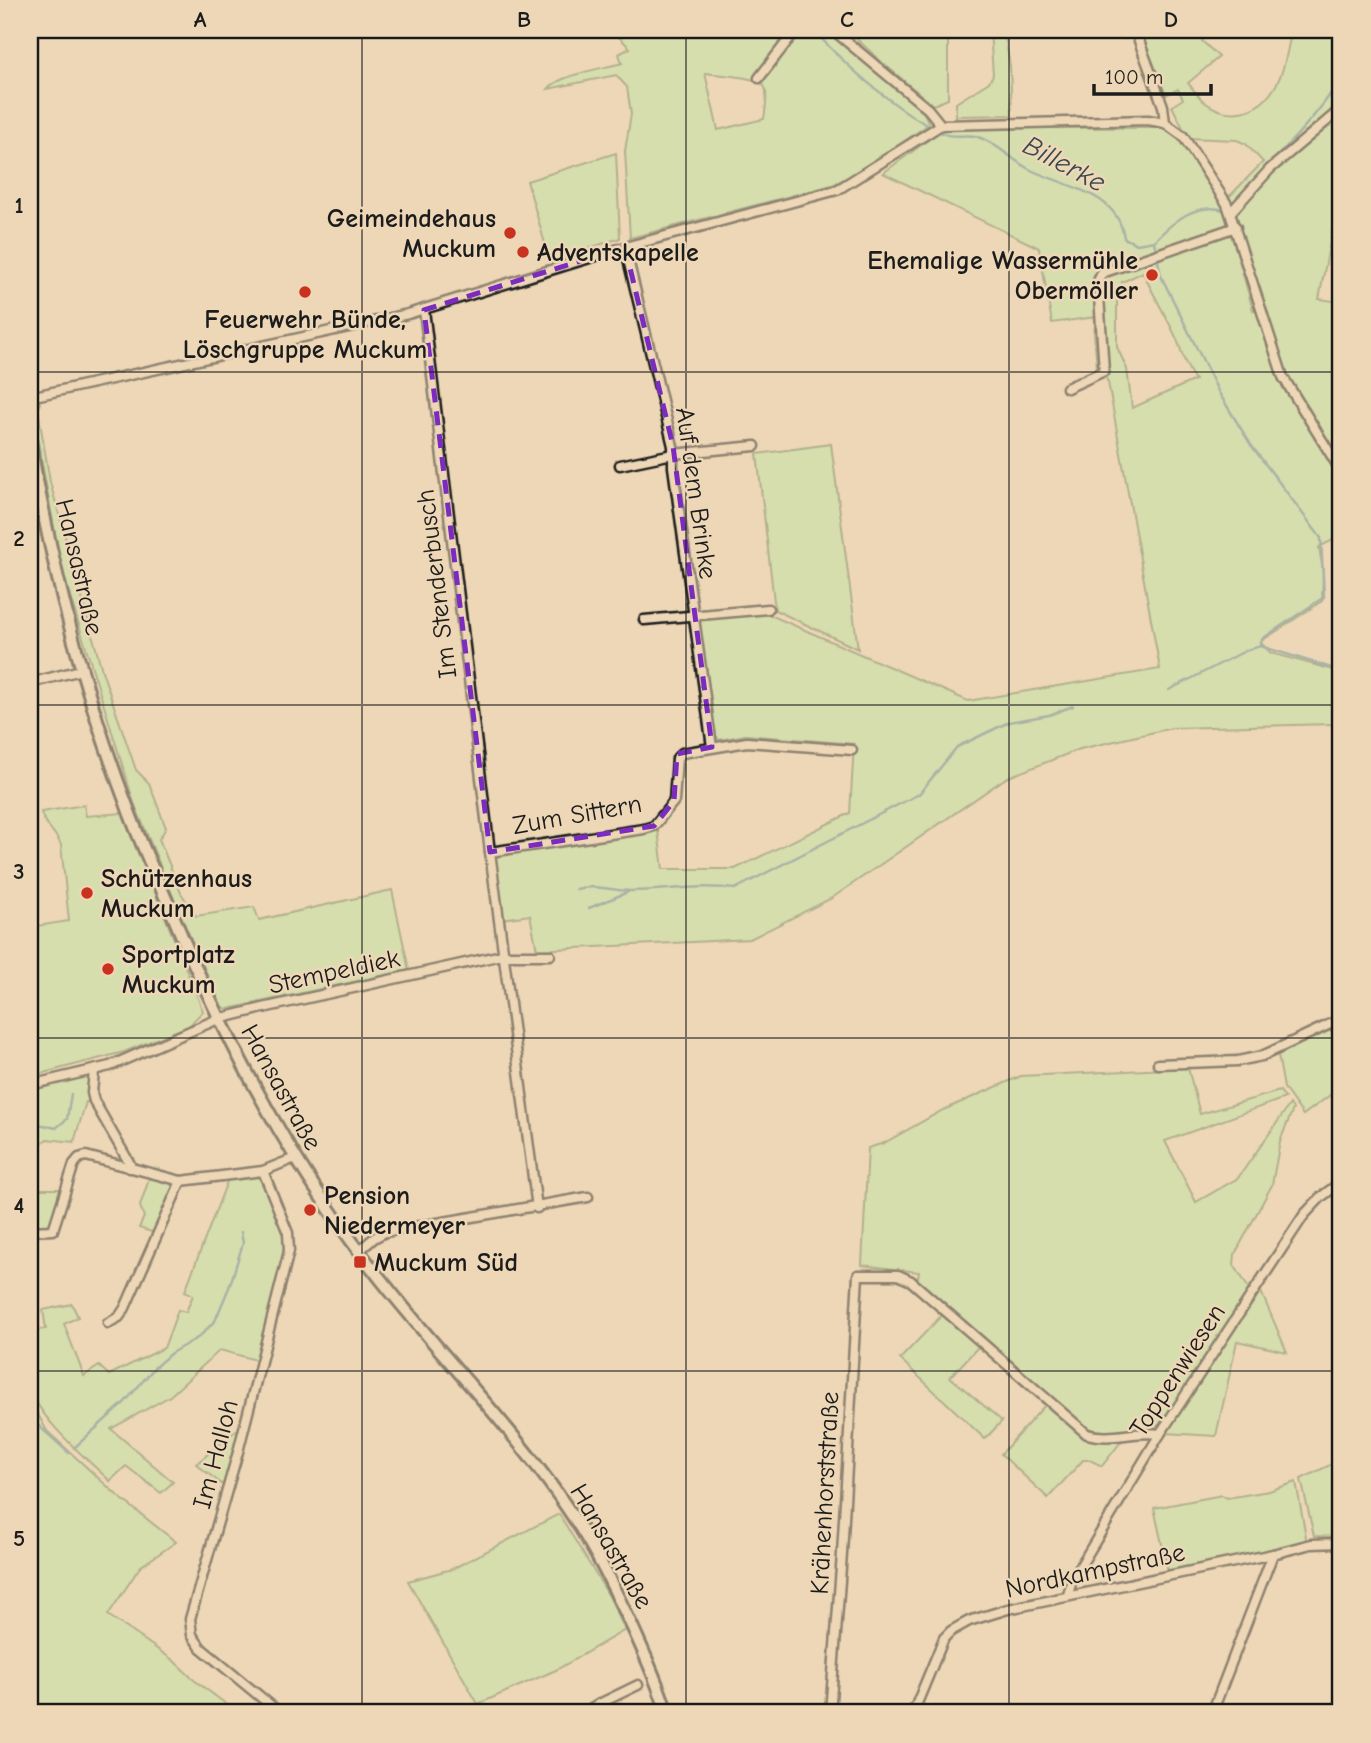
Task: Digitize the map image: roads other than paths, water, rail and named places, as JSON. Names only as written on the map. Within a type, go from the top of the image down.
[{"type":"main road","name":"Hansastraße","points":[[30,443],[49,546],[81,670],[127,806],[218,1019],[295,1158],[359,1251],[516,1440],[574,1518],[614,1588],[652,1670],[667,1713]]},
{"type":"street","points":[[759,78],[796,30]]},
{"type":"street","points":[[833,30],[928,109],[941,125]]},
{"type":"street","points":[[1135,30],[1163,106],[1165,122]]},
{"type":"street","points":[[1231,212],[1270,169],[1341,109]]},
{"type":"street","points":[[30,397],[424,310],[625,247],[837,190],[941,125],[1148,120],[1165,122],[1183,136],[1231,212],[1283,377],[1341,471]]},
{"type":"street","points":[[1067,388],[1104,371],[1098,281],[1102,273],[1236,226]]},
{"type":"street","name":"Auf dem Brinke","points":[[625,247],[670,428],[673,467],[712,747]]},
{"type":"street","name":"Im Stenderbusch","points":[[424,310],[490,852]]},
{"type":"street","points":[[620,465],[673,454],[755,446]]},
{"type":"street","points":[[644,620],[768,609]]},
{"type":"street","points":[[30,683],[81,670]]},
{"type":"street","name":"Zum Sittern","points":[[537,1208],[490,852],[644,830],[654,826],[674,801],[677,758],[682,753],[747,742],[852,750]]},
{"type":"street","name":"Stempeldiek","points":[[30,1085],[94,1070],[141,1053],[218,1019],[502,955],[550,955]]},
{"type":"street","points":[[1157,1064],[1238,1061],[1262,1056],[1341,1019]]},
{"type":"street","points":[[94,1070],[94,1101],[130,1168]]},
{"type":"street","points":[[30,1231],[53,1230],[74,1164],[79,1158],[86,1156],[181,1181],[264,1171],[295,1158]]},
{"type":"street","name":"Im Halloh","points":[[264,1171],[288,1233],[289,1251],[238,1452],[190,1619],[192,1635],[201,1648],[281,1713]]},
{"type":"street","points":[[108,1323],[119,1317],[125,1308],[181,1181]]},
{"type":"street","name":"Toppenwiesen","points":[[1068,1595],[1072,1580],[1160,1434],[1304,1215],[1321,1197],[1341,1182]]},
{"type":"street","points":[[359,1251],[374,1238],[385,1233],[588,1197]]},
{"type":"street","name":"Krähenhorststraße","points":[[830,1713],[858,1275],[898,1275],[911,1281],[1087,1434],[1160,1434]]},
{"type":"street","name":"Nordkampstraße","points":[[912,1713],[938,1648],[951,1631],[969,1621],[1068,1595],[1311,1544],[1341,1543]]},
{"type":"street","points":[[1212,1713],[1273,1554]]},
{"type":"street","points":[[585,1713],[638,1685]]},
{"type":"waterway","name":"Billerke","points":[[814,30],[867,82],[927,125]]},
{"type":"waterway","points":[[1269,165],[1321,106],[1338,82],[1341,72]]},
{"type":"waterway","name":"Billerke","points":[[942,133],[985,140],[1029,169],[1101,200],[1120,222],[1124,238],[1137,244],[1154,241]]},
{"type":"waterway","points":[[1233,202],[1260,175]]},
{"type":"waterway","points":[[1225,210],[1214,208],[1195,211],[1177,220],[1154,241],[1161,276],[1219,393],[1251,445],[1321,538],[1324,597],[1262,639],[1260,646],[1341,671]]},
{"type":"waterway","points":[[1169,690],[1260,646]]},
{"type":"waterway","points":[[576,889],[735,889],[919,794],[957,747],[1009,722],[1049,715],[1073,706]]},
{"type":"waterway","points":[[589,908],[628,892]]},
{"type":"waterway","points":[[30,1129],[38,1124],[56,1128],[67,1119],[71,1094]]},
{"type":"waterway","points":[[74,1448],[125,1402],[155,1367],[171,1353],[199,1337],[215,1321],[243,1243],[241,1232]]},
{"type":"waterway","points":[[30,1418],[69,1453]]},
{"type":"place","name":"Geimeindehaus Muckum","points":[[510,233]]},
{"type":"place","name":"Adventskapelle","points":[[523,252]]},
{"type":"place","name":"Ehemalige Wassermühle Obermöller","points":[[1152,275]]},
{"type":"place","name":"Feuerwehr Bünde, Löschgruppe Muckum","points":[[305,292]]},
{"type":"place","name":"Schützenhaus Muckum","points":[[87,893]]},
{"type":"place","name":"Sportplatz Muckum","points":[[108,969]]},
{"type":"place","name":"Pension Niedermeyer","points":[[310,1210]]},
{"type":"place","name":"Muckum Süd","points":[[360,1262]]}]
